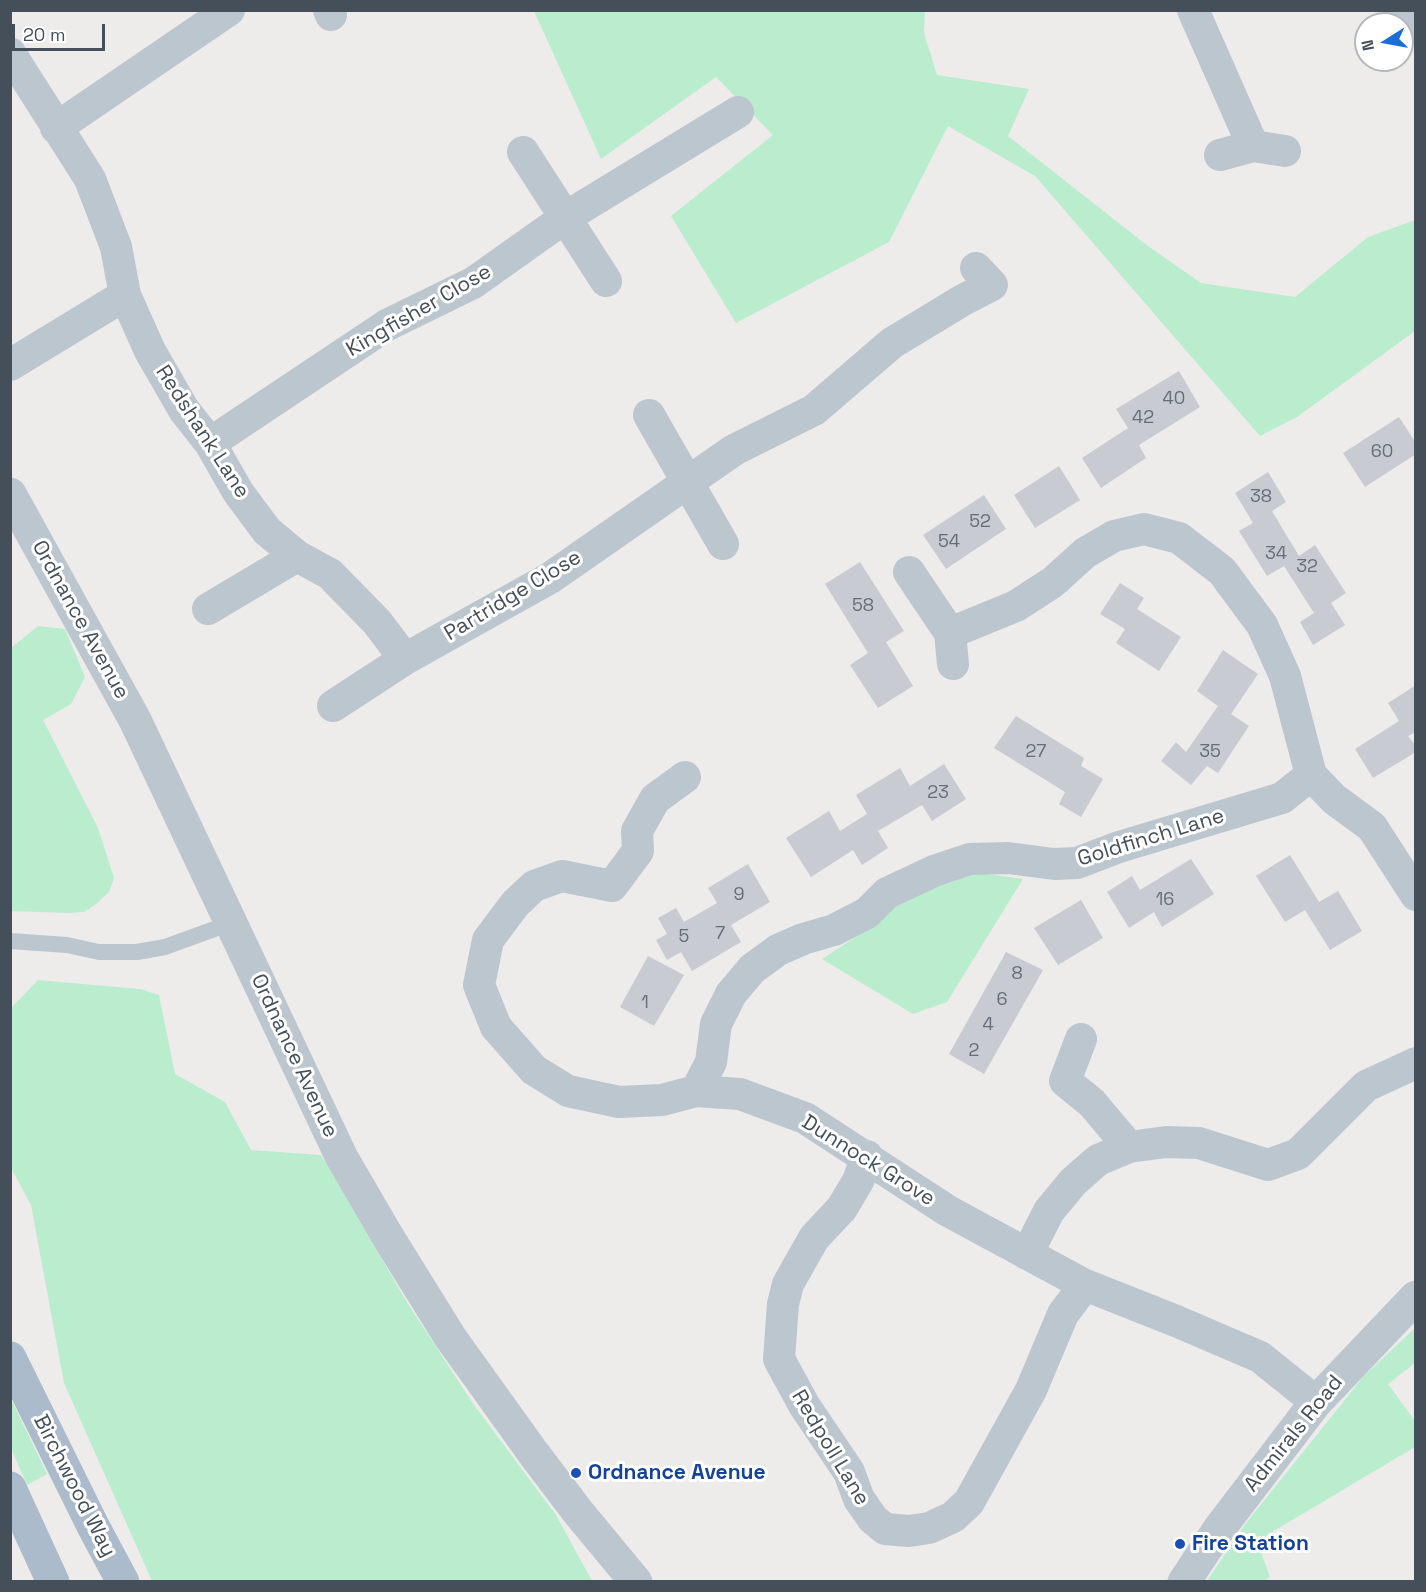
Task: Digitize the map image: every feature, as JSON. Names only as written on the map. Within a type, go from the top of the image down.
[{"type":"main road","name":"Birchwood Way","points":[[10,1358],[93,1526],[123,1581]]},
{"type":"main road","points":[[10,1488],[53,1581]]},
{"type":"street","points":[[56,128],[229,10]]},
{"type":"street","points":[[1192,10],[1253,146]]},
{"type":"street","points":[[1401,10],[1416,27]]},
{"type":"street","name":"Redshank Lane","points":[[10,53],[90,179],[116,247],[125,296],[150,351],[178,400],[210,443],[238,492],[267,531],[297,556],[330,574],[377,622],[405,659]]},
{"type":"street","name":"Kingfisher Close","points":[[210,443],[387,325],[473,283],[566,217],[738,112]]},
{"type":"street","points":[[1220,155],[1253,146],[1285,151]]},
{"type":"street","points":[[523,152],[606,281]]},
{"type":"street","name":"Partridge Close","points":[[333,706],[405,659],[550,578],[734,450],[814,410],[892,343],[992,285],[976,268]]},
{"type":"street","points":[[10,365],[125,296]]},
{"type":"street","points":[[649,415],[723,544]]},
{"type":"street","name":"Ordnance Avenue","points":[[10,494],[135,720],[342,1158],[388,1238],[450,1337],[528,1445],[578,1512],[636,1581]]},
{"type":"street","points":[[909,572],[952,649],[1053,582],[1085,553],[1114,536],[1144,529],[1179,538],[1222,571],[1262,624],[1285,676],[1311,774],[1334,799],[1372,827],[1416,895]]},
{"type":"street","points":[[208,609],[297,556]]},
{"type":"street","name":"Goldfinch Lane","points":[[696,1091],[711,1062],[716,1024],[731,994],[752,969],[778,950],[802,939],[834,930],[867,913],[887,893],[934,870],[970,859],[1008,858],[1054,864],[1077,863],[1119,847],[1282,798],[1311,774]]},
{"type":"street","name":"Dunnock Grove","points":[[685,777],[655,799],[637,831],[638,851],[612,886],[562,876],[534,886],[515,904],[488,940],[479,984],[496,1027],[534,1070],[568,1091],[619,1102],[662,1100],[696,1091],[740,1095],[805,1118],[867,1156],[948,1211],[1085,1285],[1260,1357],[1316,1402]]},
{"type":"street","points":[[1081,1039],[1065,1081],[1092,1103],[1129,1147]]},
{"type":"street","points":[[1027,1254],[1049,1210],[1073,1182],[1098,1160],[1129,1147],[1166,1142],[1199,1143],[1268,1165],[1298,1154],[1366,1086],[1416,1063]]},
{"type":"street","name":"Redpoll Lane","points":[[867,1156],[858,1181],[842,1208],[814,1239],[788,1284],[783,1304],[779,1359],[804,1405],[849,1472],[859,1499],[873,1519],[885,1529],[909,1531],[929,1528],[953,1516],[969,1502],[1031,1390],[1063,1314],[1085,1285]]},
{"type":"street","name":"Admirals Road","points":[[1184,1581],[1219,1529],[1316,1402],[1416,1297]]},
{"type":"lane","points":[[10,941],[67,945],[99,952],[137,952],[165,947],[231,923]]},
{"type":"green space","points":[[534,11],[925,11],[924,33],[937,75],[1029,89],[1008,136],[1148,246],[1201,283],[1295,297],[1368,237],[1415,220],[1415,331],[1297,417],[1260,436],[1035,176],[948,126],[889,242],[736,323],[671,216],[773,135],[716,77],[601,159]]},
{"type":"green space","points":[[38,626],[65,629],[85,677],[71,704],[43,720],[98,828],[114,878],[109,892],[84,912],[11,911],[11,648]]},
{"type":"green space","points":[[979,873],[1023,879],[947,1002],[913,1014],[822,959],[857,936],[895,901]]},
{"type":"green space","points":[[38,980],[140,989],[159,995],[175,1074],[225,1102],[251,1150],[321,1155],[408,1304],[474,1405],[556,1515],[592,1581],[152,1581],[64,1383],[31,1205],[11,1168],[10,1009]]},
{"type":"green space","points":[[1415,1328],[1415,1363],[1388,1384],[1415,1421],[1415,1447],[1257,1541],[1270,1577],[1264,1581],[1207,1581],[1246,1523],[1364,1376]]},
{"type":"green space","points":[[11,1399],[47,1474],[27,1485],[11,1448]]},
{"type":"building","points":[[1179,371],[1200,407],[1139,445],[1146,458],[1101,488],[1082,458],[1128,428],[1116,409]]},
{"type":"building","points":[[1399,417],[1416,443],[1416,454],[1365,487],[1343,453]]},
{"type":"building","points":[[1059,466],[1080,500],[1035,528],[1014,495]]},
{"type":"building","points":[[1268,472],[1286,502],[1272,511],[1299,556],[1315,545],[1346,593],[1331,603],[1345,625],[1313,645],[1300,622],[1314,613],[1284,566],[1267,576],[1239,531],[1253,523],[1235,493]]},
{"type":"building","points":[[984,495],[1006,529],[946,569],[923,535]]},
{"type":"building","points":[[860,562],[904,631],[886,642],[913,686],[878,708],[850,665],[868,653],[825,584]]},
{"type":"building","points":[[1120,583],[1144,598],[1137,609],[1181,637],[1159,671],[1116,643],[1125,629],[1100,614]]},
{"type":"building","points":[[1223,650],[1258,674],[1231,714],[1249,726],[1218,773],[1207,766],[1191,785],[1161,761],[1176,742],[1186,752],[1218,706],[1197,691]]},
{"type":"building","points":[[1416,685],[1416,732],[1408,736],[1416,746],[1416,752],[1373,778],[1355,749],[1399,721],[1388,703]]},
{"type":"building","points":[[1016,716],[1084,758],[1081,766],[1103,779],[1081,817],[1059,804],[1065,792],[994,748]]},
{"type":"building","points":[[944,764],[966,799],[932,821],[922,805],[878,831],[888,848],[862,865],[853,850],[811,877],[786,838],[829,811],[840,831],[867,814],[856,795],[900,768],[910,786]]},
{"type":"building","points":[[1290,855],[1319,902],[1338,891],[1362,931],[1330,950],[1305,910],[1285,922],[1256,876]]},
{"type":"building","points":[[1191,859],[1214,894],[1162,927],[1154,912],[1129,928],[1107,892],[1132,876],[1140,890]]},
{"type":"building","points":[[748,864],[770,902],[731,925],[741,942],[692,971],[681,952],[667,960],[656,940],[667,934],[658,918],[676,908],[684,922],[717,903],[708,888]]},
{"type":"building","points":[[1081,900],[1103,938],[1058,965],[1034,928]]},
{"type":"building","points":[[1006,952],[1043,970],[984,1074],[949,1054]]},
{"type":"building","points":[[648,956],[684,975],[654,1026],[620,1007]]},
{"type":"place","name":"Ordnance Avenue","points":[[576,1473]]},
{"type":"place","name":"Fire Station","points":[[1180,1544]]}]
